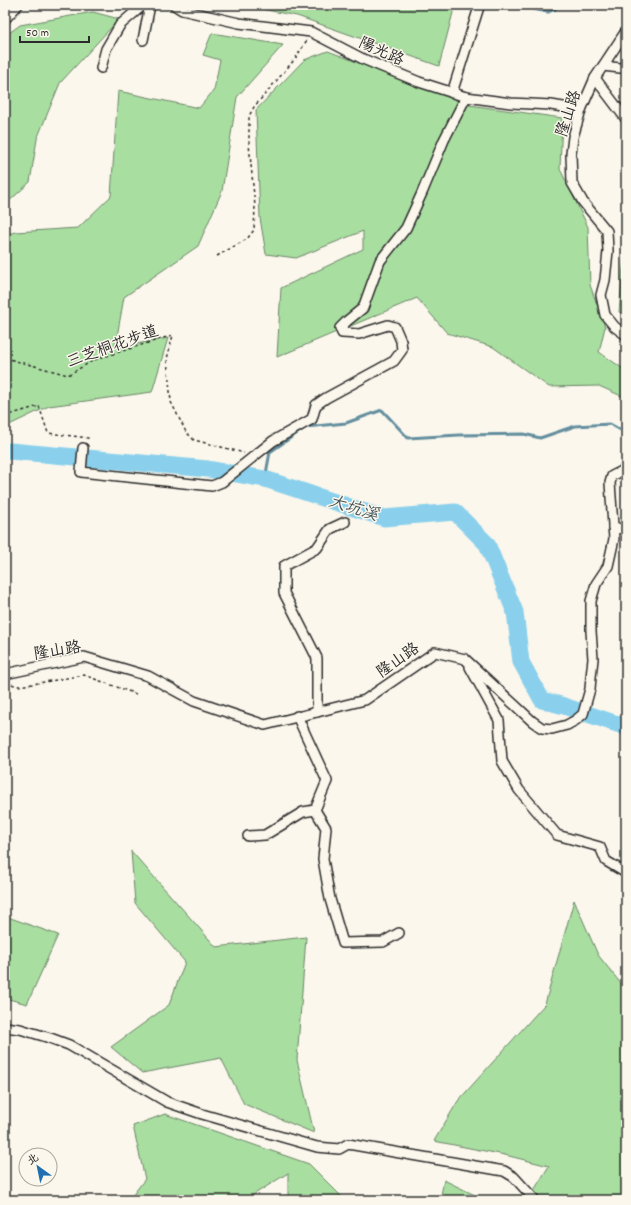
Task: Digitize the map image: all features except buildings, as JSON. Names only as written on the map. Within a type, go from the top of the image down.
[{"type":"street","points":[[5,19],[18,5]]},
{"type":"street","points":[[101,68],[106,49],[120,25],[143,5]]},
{"type":"street","points":[[143,40],[150,5]]},
{"type":"street","name":"陽光路","points":[[174,5],[182,10],[239,22],[311,32],[363,59],[419,82],[466,97],[511,103],[551,105],[581,110]]},
{"type":"street","points":[[452,93],[479,7],[478,5]]},
{"type":"street","name":"隆山路","points":[[626,31],[595,78],[581,110],[573,137],[571,154],[572,183],[583,202],[607,231],[608,251],[605,280],[601,295],[605,315],[614,327],[626,335]]},
{"type":"street","points":[[603,66],[626,68]]},
{"type":"street","points":[[595,78],[626,119]]},
{"type":"street","points":[[83,448],[81,472],[212,486],[222,482],[273,441],[312,419],[316,405],[326,398],[394,362],[402,350],[401,341],[395,327],[388,325],[360,334],[342,333],[340,328],[363,308],[380,261],[406,228],[444,140],[466,97]]},
{"type":"street","name":"隆山路","points":[[5,674],[84,657],[148,676],[194,701],[265,725],[365,700],[435,652],[465,659],[532,721],[542,728],[552,729],[567,726],[583,714],[590,689],[593,659],[591,601],[596,584],[608,566],[614,539],[610,483],[612,476],[626,469]]},
{"type":"street","points":[[317,712],[317,658],[284,593],[284,566],[317,548],[330,529],[345,522]]},
{"type":"street","points":[[613,527],[626,530]]},
{"type":"street","points":[[465,659],[499,720],[502,761],[518,790],[558,835],[600,847],[606,861],[626,873]]},
{"type":"street","points":[[298,716],[327,781],[315,810]]},
{"type":"street","points":[[248,836],[265,835],[303,812],[315,810]]},
{"type":"street","points":[[315,810],[326,828],[323,859],[330,899],[343,943],[384,942],[399,933]]},
{"type":"street","points":[[5,1027],[20,1029],[69,1045],[167,1102],[202,1114],[317,1147],[339,1149],[348,1144],[504,1171],[514,1177],[535,1200]]},
{"type":"path","points":[[217,256],[247,239],[254,230],[255,206],[249,144],[249,116],[254,107],[295,59],[311,32]]},
{"type":"path","name":"三芝桐花步道","points":[[5,358],[68,375],[94,360],[173,335],[167,359],[172,402],[186,432],[194,440],[255,455]]},
{"type":"path","points":[[5,416],[38,406],[48,433],[88,438],[83,448]]},
{"type":"path","points":[[5,683],[20,686],[39,684],[84,675],[136,694]]},
{"type":"green space","points":[[241,5],[455,5],[439,66],[297,16]]},
{"type":"green space","points":[[93,12],[119,19],[60,83],[37,139],[30,182],[5,205],[5,36],[20,25]]},
{"type":"green space","points":[[212,33],[283,45],[237,97],[222,191],[198,246],[124,297],[115,348],[168,338],[152,392],[49,406],[5,427],[5,235],[15,232],[78,228],[111,196],[118,91],[199,108],[214,90],[220,60],[203,55]]},
{"type":"green space","points":[[328,51],[469,105],[562,118],[560,169],[588,227],[590,285],[605,327],[599,352],[622,368],[626,365],[626,398],[599,386],[549,387],[493,347],[447,333],[417,298],[277,357],[281,288],[363,249],[363,231],[296,258],[266,254],[260,218],[256,110],[304,60]]},
{"type":"green space","points":[[626,236],[626,315],[619,312]]},
{"type":"green space","points":[[131,851],[216,947],[306,937],[297,1060],[314,1133],[244,1104],[221,1058],[142,1073],[111,1047],[169,1005],[185,962],[135,903]]},
{"type":"green space","points":[[574,900],[598,955],[626,990],[626,1200],[528,1200],[549,1166],[505,1155],[434,1141],[458,1101],[545,1004]]},
{"type":"green space","points":[[5,916],[58,935],[27,1004],[5,998]]},
{"type":"green space","points":[[165,1114],[309,1164],[345,1200],[288,1200],[288,1173],[245,1200],[129,1200],[145,1179],[133,1126]]},
{"type":"green space","points":[[444,1180],[485,1200],[440,1200]]},
{"type":"waterway","points":[[530,5],[533,9],[548,12],[555,9],[559,5]]},
{"type":"waterway","points":[[265,479],[270,452],[306,427],[346,423],[382,410],[408,438],[459,435],[524,434],[540,438],[575,426],[610,424],[626,433]]},
{"type":"waterway","name":"大坑溪","points":[[5,452],[10,451],[208,469],[265,479],[384,518],[455,512],[487,544],[515,612],[521,662],[542,700],[626,727]]}]
